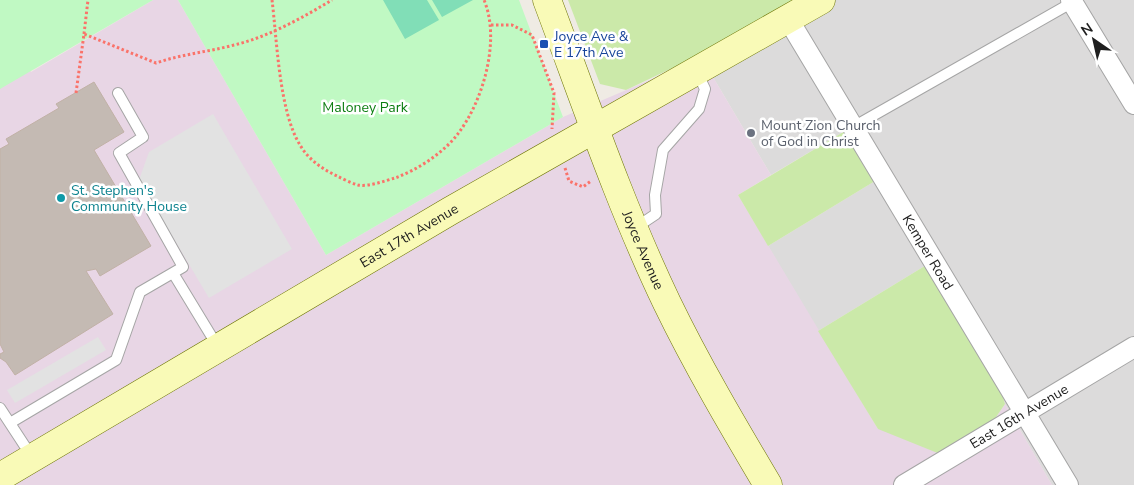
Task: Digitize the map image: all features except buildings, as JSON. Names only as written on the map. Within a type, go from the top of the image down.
[{"type":"street","name":"Joyce Avenue","points":[[546,0],[635,228],[667,303],[768,485]]},
{"type":"street","name":"East 17th Avenue","points":[[0,477],[450,211],[821,0]]},
{"type":"street","points":[[1072,1],[1134,104]]},
{"type":"street","name":"Kemper Road","points":[[788,19],[1068,485]]},
{"type":"street","name":"East 16th Avenue","points":[[912,483],[1134,347]]},
{"type":"lane","points":[[854,128],[1072,1]]},
{"type":"lane","points":[[635,228],[656,214],[656,195],[663,150],[699,109],[705,89],[696,71]]},
{"type":"lane","points":[[10,423],[116,360],[140,292],[183,267],[118,152],[143,136],[118,93]]},
{"type":"lane","points":[[173,273],[218,347]]},
{"type":"lane","points":[[0,408],[32,457]]},
{"type":"path","points":[[76,93],[88,0]]},
{"type":"path","points":[[272,0],[284,96],[299,144],[312,159],[334,175],[359,185],[380,182],[407,173],[434,157],[456,136],[475,105],[491,52],[491,25],[484,0]]},
{"type":"path","points":[[84,34],[156,63],[179,55],[236,45],[276,30],[332,0]]},
{"type":"shaded area","points":[[153,0],[178,0],[326,255],[563,117],[652,79],[700,55],[771,175],[738,195],[878,429],[992,423],[1005,404],[1052,485],[0,485],[0,72],[23,58],[31,72]]},
{"type":"shaded area","points":[[795,0],[1134,0],[1134,485],[1052,485],[1005,404],[997,377],[928,264],[818,331],[768,246],[875,181],[845,131],[771,175],[700,55]]},
{"type":"shaded area","points":[[213,114],[292,249],[209,298],[139,180],[149,152]]},
{"type":"shaded area","points":[[98,337],[106,350],[15,403],[7,390]]},
{"type":"green space","points":[[0,0],[153,0],[0,89]]},
{"type":"green space","name":"Maloney Park","points":[[178,0],[519,0],[563,117],[326,255]]},
{"type":"green space","points":[[383,0],[427,0],[439,20],[405,39]]},
{"type":"green space","points":[[432,0],[473,0],[442,17]]},
{"type":"green space","points":[[568,0],[795,0],[700,55],[626,90],[600,84]]},
{"type":"green space","points":[[845,131],[875,181],[768,246],[738,195]]},
{"type":"green space","points":[[928,264],[997,377],[1005,404],[992,423],[940,454],[878,429],[818,331]]},
{"type":"place","name":"Joyce Ave & E 17th Ave","points":[[544,44]]},
{"type":"place","name":"Mount Zion Church of God in Christ","points":[[751,133]]},
{"type":"place","name":"St. Stephen's Community House","points":[[61,198]]}]
